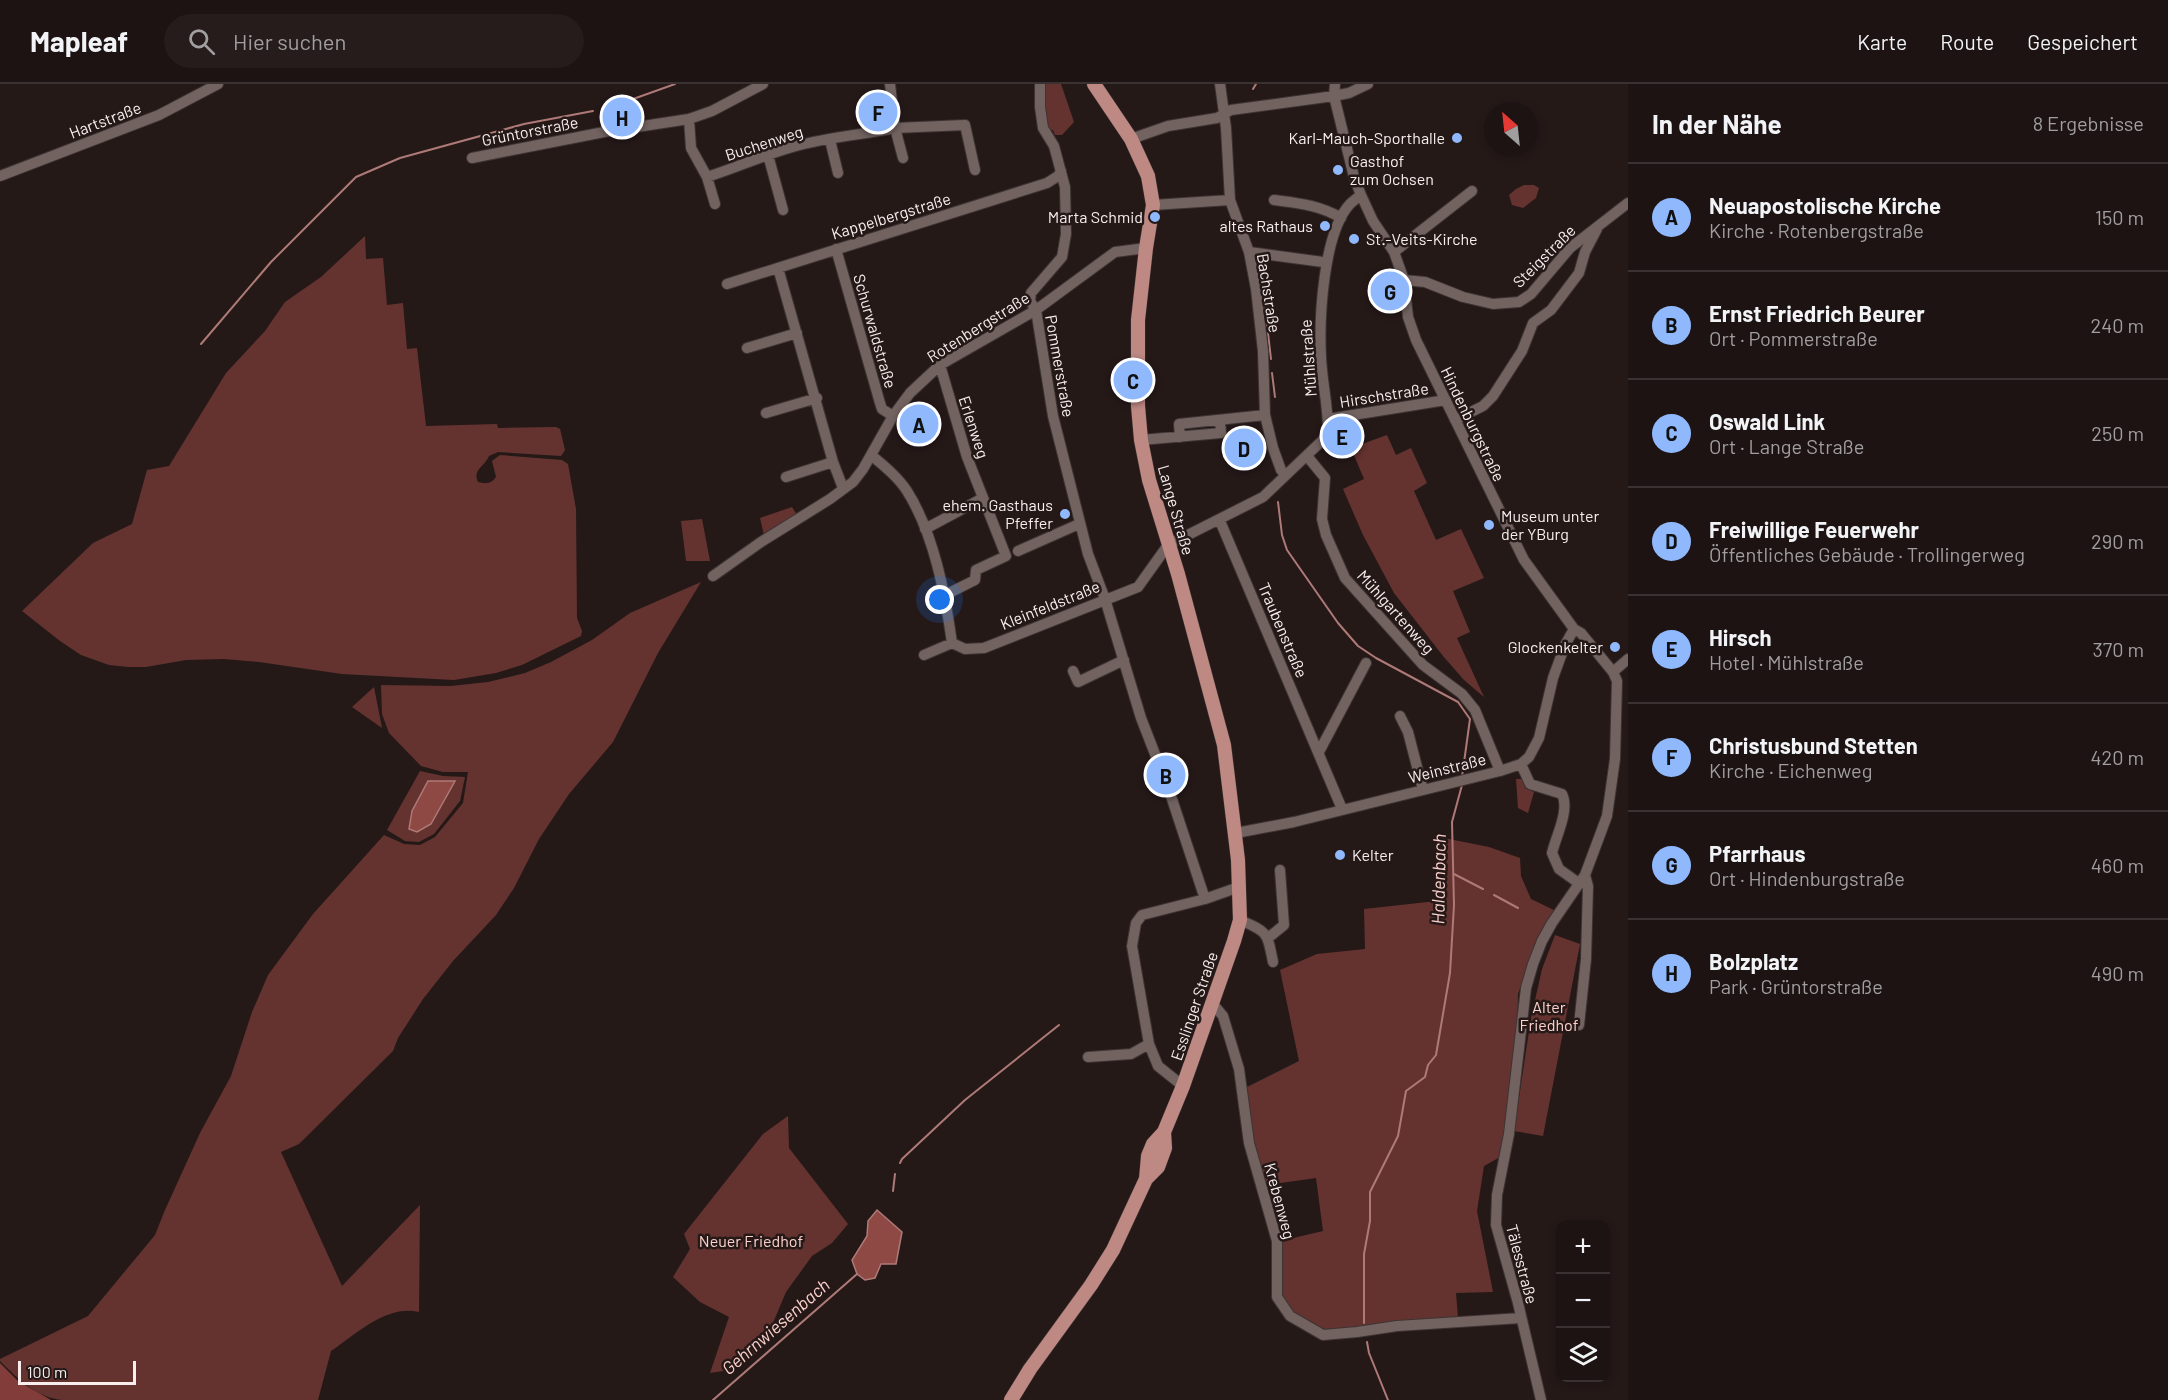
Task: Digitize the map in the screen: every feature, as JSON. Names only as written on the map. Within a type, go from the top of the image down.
[{"type":"main road","name":"Lange Straße","points":[[1094,84],[1131,139],[1148,176],[1153,205],[1138,320],[1138,406],[1141,440],[1149,480],[1224,745],[1236,833],[1239,887]]},
{"type":"main road","name":"Esslinger Straße","points":[[1011,1400],[1030,1369],[1091,1286],[1113,1250],[1146,1181],[1158,1167],[1166,1148],[1164,1132],[1213,1004],[1239,920],[1239,887]]},
{"type":"street","name":"Hartstraße","points":[[0,176],[159,115],[218,84]]},
{"type":"street","name":"Grüntorstraße","points":[[472,158],[689,118],[712,111],[764,84]]},
{"type":"street","points":[[890,84],[895,128],[903,158]]},
{"type":"street","name":"Pommerstraße","points":[[1040,84],[1043,128],[1054,146],[1065,187],[1066,234],[1062,256],[1031,293],[1030,301],[1036,309],[1053,416],[1088,554],[1105,599],[1141,718],[1169,790],[1205,899]]},
{"type":"street","name":"Bachstraße","points":[[1220,84],[1225,114],[1230,200],[1249,252],[1256,289],[1263,351],[1265,415],[1273,448],[1281,470],[1286,475]]},
{"type":"street","name":"Hindenburgstraße","points":[[1335,84],[1334,96],[1354,177],[1373,221],[1394,252],[1404,280],[1408,317],[1416,340],[1524,560],[1574,629],[1581,633],[1628,690]]},
{"type":"street","points":[[1131,139],[1168,126],[1217,118],[1232,110],[1334,96],[1349,93],[1368,84]]},
{"type":"street","points":[[689,118],[691,148],[706,177],[715,204]]},
{"type":"street","name":"Buchenweg","points":[[706,177],[804,144],[895,128],[965,125],[975,170]]},
{"type":"street","points":[[830,140],[838,173]]},
{"type":"street","points":[[768,155],[783,210]]},
{"type":"street","name":"Kappelbergstraße","points":[[727,284],[1047,183],[1061,171]]},
{"type":"street","points":[[1394,252],[1472,191]]},
{"type":"street","points":[[1274,200],[1315,206],[1341,218],[1349,204],[1360,195]]},
{"type":"street","points":[[1153,205],[1230,200]]},
{"type":"street","name":"Steigstraße","points":[[1404,280],[1425,282],[1463,297],[1493,304],[1519,302],[1531,294],[1570,248],[1628,203]]},
{"type":"street","name":"Mühlstraße","points":[[1168,545],[1263,497],[1328,435],[1321,359],[1320,304],[1326,262],[1341,218]]},
{"type":"street","points":[[1455,420],[1483,406],[1492,396],[1522,351],[1533,323],[1551,310],[1565,294],[1578,273],[1585,252],[1600,224]]},
{"type":"street","name":"Rotenbergstraße","points":[[713,576],[761,542],[830,500],[858,476],[893,416],[910,393],[940,365],[1036,309],[1115,252],[1146,248]]},
{"type":"street","name":"Schurwaldstraße","points":[[836,249],[882,409],[893,416]]},
{"type":"street","points":[[1249,252],[1326,262]]},
{"type":"street","points":[[778,268],[817,398],[833,462],[843,488]]},
{"type":"street","points":[[747,348],[797,333]]},
{"type":"street","name":"Erlenweg","points":[[940,365],[967,457],[1006,556],[976,570],[975,580],[945,595]]},
{"type":"street","points":[[766,413],[817,398]]},
{"type":"street","name":"Hirschstraße","points":[[1328,419],[1446,400]]},
{"type":"street","points":[[1141,440],[1180,437],[1179,424],[1265,415]]},
{"type":"street","points":[[871,455],[892,473],[907,491],[925,529],[945,595],[951,643],[924,655]]},
{"type":"street","name":"Mühlgartenweg","points":[[1307,456],[1325,478],[1322,519],[1326,536],[1345,578],[1423,665],[1462,694],[1475,710],[1500,771]]},
{"type":"street","points":[[786,477],[833,462]]},
{"type":"street","points":[[925,529],[983,498]]},
{"type":"street","name":"Traubenstraße","points":[[1220,520],[1342,809]]},
{"type":"street","points":[[1018,551],[1080,524]]},
{"type":"street","name":"Kleinfeldstraße","points":[[951,643],[965,649],[984,648],[1138,587],[1168,545]]},
{"type":"street","points":[[1574,629],[1565,645],[1553,678],[1539,738],[1529,756],[1521,764],[1530,784],[1562,794],[1564,797],[1565,810],[1552,853],[1559,869],[1582,879],[1588,886],[1586,959],[1579,1025]]},
{"type":"street","points":[[1582,879],[1607,816],[1615,759],[1615,676],[1628,659]]},
{"type":"street","points":[[1073,671],[1078,682],[1124,660]]},
{"type":"street","points":[[1319,752],[1366,663]]},
{"type":"street","points":[[1400,716],[1408,732],[1423,790]]},
{"type":"street","name":"Weinstraße","points":[[1236,833],[1294,822],[1521,764]]},
{"type":"street","points":[[1268,938],[1284,925],[1280,870]]},
{"type":"street","name":"Tälesstraße","points":[[1541,1400],[1518,1303],[1496,1225],[1497,1195],[1509,1134],[1526,988],[1542,941],[1582,879]]},
{"type":"street","points":[[1183,1086],[1158,1066],[1149,1044],[1132,946],[1136,922],[1142,915],[1205,899],[1239,887]]},
{"type":"street","points":[[1239,920],[1262,929],[1268,938],[1273,962]]},
{"type":"street","name":"Krebenweg","points":[[1213,1004],[1223,1016],[1239,1069],[1249,1143],[1277,1241],[1277,1297],[1290,1316],[1323,1335],[1396,1326],[1521,1318]]},
{"type":"street","points":[[1089,1057],[1131,1054],[1149,1044]]},
{"type":"green space","points":[[1043,84],[1061,84],[1074,122],[1062,135],[1055,135],[1053,130],[1049,131],[1044,117]]},
{"type":"green space","points":[[638,107],[641,120],[606,128],[603,114]]},
{"type":"green space","points":[[1524,185],[1534,185],[1539,188],[1536,198],[1523,208],[1512,205],[1509,195]]},
{"type":"green space","points":[[365,236],[366,259],[383,258],[387,305],[403,303],[407,349],[417,348],[426,426],[497,424],[498,428],[556,427],[560,429],[565,450],[561,456],[498,452],[489,456],[478,471],[477,478],[478,482],[483,483],[490,482],[496,477],[492,461],[500,455],[562,460],[568,464],[576,509],[577,618],[582,631],[581,636],[522,665],[496,673],[454,680],[342,674],[224,659],[186,660],[146,667],[128,667],[109,665],[81,655],[22,611],[93,543],[132,524],[147,470],[169,466],[226,373],[265,331],[285,302],[321,277]]},
{"type":"green space","points":[[1387,435],[1396,455],[1411,448],[1427,483],[1414,491],[1436,540],[1461,529],[1484,578],[1453,591],[1470,632],[1457,638],[1484,697],[1464,680],[1443,656],[1394,593],[1363,535],[1343,489],[1364,479],[1351,448]]},
{"type":"green space","points":[[792,507],[797,515],[764,535],[760,518]]},
{"type":"green space","points":[[702,519],[710,561],[686,561],[681,521]]},
{"type":"green space","points":[[701,582],[658,653],[613,742],[569,794],[539,839],[514,888],[496,915],[453,961],[423,999],[398,1038],[393,1051],[299,1144],[281,1152],[342,1286],[420,1205],[419,1312],[395,1312],[384,1316],[361,1329],[331,1351],[318,1400],[63,1400],[36,1392],[21,1381],[0,1359],[88,1316],[155,1235],[200,1133],[231,1076],[252,1012],[268,975],[313,914],[384,835],[404,844],[420,845],[435,837],[463,803],[468,772],[443,772],[421,766],[389,733],[382,714],[381,685],[451,686],[488,682],[525,673],[592,640],[630,613]]},
{"type":"green space","points":[[374,687],[382,728],[352,707]]},
{"type":"green space","points":[[420,771],[443,776],[465,777],[460,801],[434,834],[419,842],[405,841],[387,830]]},
{"type":"green space","points":[[1516,779],[1523,779],[1525,788],[1534,792],[1528,813],[1518,808]]},
{"type":"green space","points":[[1444,838],[1489,847],[1520,858],[1521,876],[1531,899],[1556,911],[1536,945],[1518,994],[1517,1044],[1502,1156],[1484,1166],[1477,1211],[1493,1292],[1456,1293],[1458,1318],[1323,1330],[1292,1313],[1282,1296],[1281,1241],[1323,1231],[1316,1178],[1267,1185],[1251,1132],[1245,1088],[1299,1061],[1280,970],[1317,954],[1365,949],[1364,909],[1437,901]]},
{"type":"green space","name":"Alter Friedhof","points":[[1555,935],[1580,944],[1543,1136],[1514,1131],[1531,1018],[1542,969]]},
{"type":"green space","name":"Neuer Friedhof","points":[[788,1116],[789,1148],[848,1224],[832,1243],[812,1256],[786,1292],[762,1349],[736,1369],[710,1373],[729,1317],[700,1302],[673,1277],[690,1249],[684,1234],[763,1134]]},
{"type":"shaded area","points":[[428,781],[455,781],[431,824],[417,832],[409,829],[412,811]]},
{"type":"shaded area","points":[[877,1210],[902,1232],[896,1264],[881,1264],[875,1278],[865,1280],[857,1274],[852,1260],[867,1236],[868,1221]]},
{"type":"shaded area","points":[[0,1363],[18,1381],[51,1400],[0,1400]]},
{"type":"waterway","points":[[608,108],[675,84]]},
{"type":"waterway","name":"Haldenbach","points":[[1253,89],[1256,84]]},
{"type":"waterway","points":[[201,344],[271,262],[356,177],[400,158],[524,124],[593,111]]},
{"type":"waterway","name":"Haldenbach","points":[[1263,290],[1271,359]]},
{"type":"waterway","name":"Haldenbach","points":[[1272,373],[1275,397]]},
{"type":"waterway","name":"Haldenbach","points":[[1278,502],[1282,535],[1287,550],[1338,623],[1358,646],[1458,702],[1470,719],[1462,777]]},
{"type":"waterway","name":"Haldenbach","points":[[1364,1323],[1364,1254],[1370,1221],[1370,1192],[1398,1136],[1406,1091],[1425,1077],[1428,1065],[1436,1055],[1450,973],[1454,905],[1452,822],[1462,785]]},
{"type":"waterway","points":[[1454,874],[1483,889]]},
{"type":"waterway","points":[[1494,895],[1518,908]]},
{"type":"waterway","points":[[900,1163],[965,1100],[1059,1025]]},
{"type":"waterway","points":[[893,1191],[895,1174]]},
{"type":"waterway","name":"Gehrnwiesenbach","points":[[713,1400],[857,1274]]},
{"type":"waterway","name":"Haldenbach","points":[[1367,1342],[1369,1353],[1388,1400]]},
{"type":"place","name":"Christusbund Stetten","points":[[878,112]]},
{"type":"place","name":"Bolzplatz","points":[[622,117]]},
{"type":"place","name":"Karl-Mauch-Sporthalle","points":[[1457,138]]},
{"type":"place","name":"Gasthof zum Ochsen","points":[[1338,170]]},
{"type":"place","name":"Marta Schmid","points":[[1155,217]]},
{"type":"place","name":"altes Rathaus","points":[[1325,226]]},
{"type":"place","name":"St.-Veits-Kirche","points":[[1354,239]]},
{"type":"place","name":"Pfarrhaus","points":[[1390,291]]},
{"type":"place","name":"Oswald Link","points":[[1133,380]]},
{"type":"place","name":"Neuapostolische Kirche","points":[[919,424]]},
{"type":"place","name":"Hirsch","points":[[1342,436]]},
{"type":"place","name":"Freiwillige Feuerwehr","points":[[1244,448]]},
{"type":"place","name":"ehem. Gasthaus Pfeffer","points":[[1065,514]]},
{"type":"place","name":"Museum unter der YBurg","points":[[1489,525]]},
{"type":"place","name":"Glockenkelter","points":[[1615,647]]},
{"type":"place","name":"Ernst Friedrich Beurer","points":[[1166,775]]},
{"type":"place","name":"Kelter","points":[[1340,855]]}]
